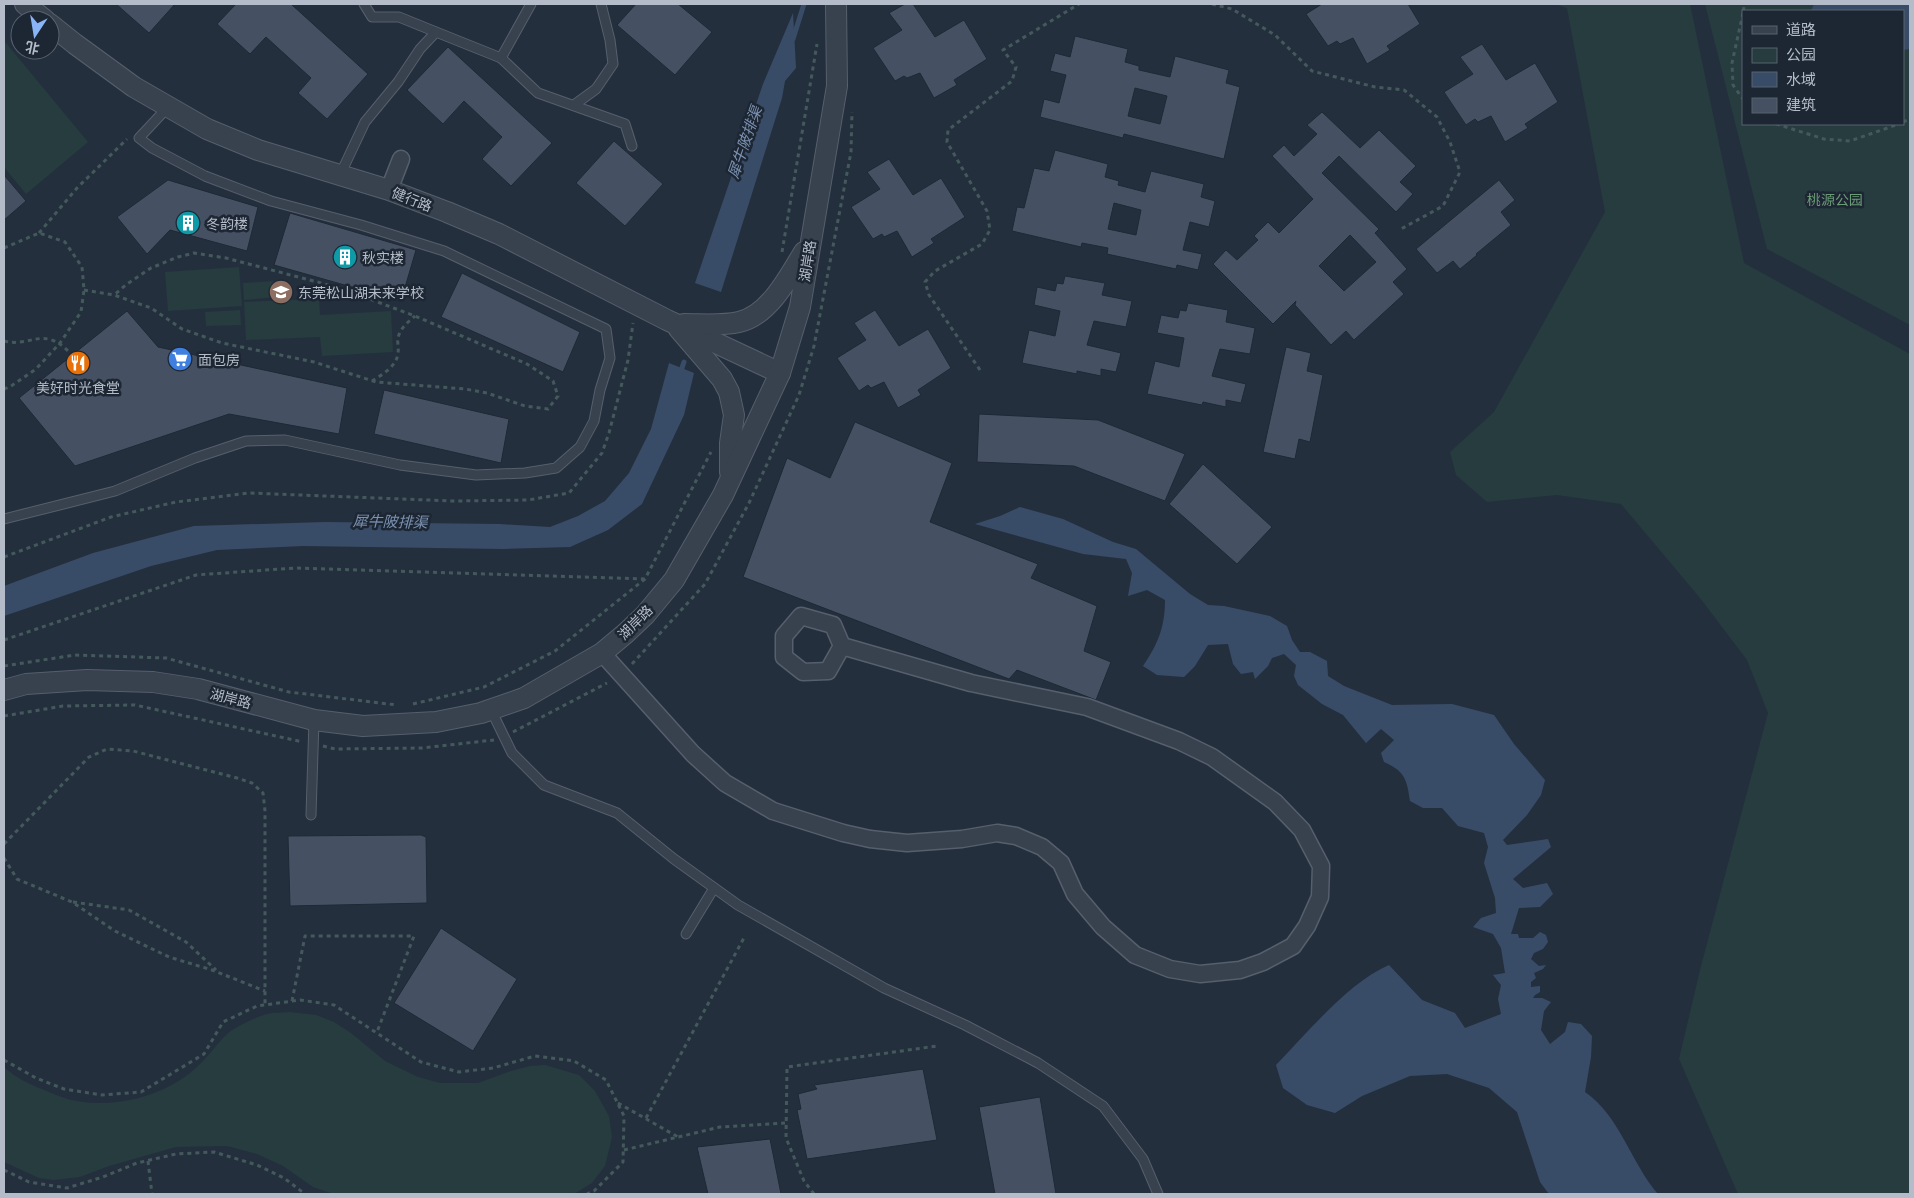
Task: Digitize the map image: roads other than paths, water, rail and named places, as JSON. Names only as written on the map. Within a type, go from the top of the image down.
[{"type":"street","name":"湖岸路","points":[[4,690],[26,684],[86,680],[153,682],[198,689],[314,720],[363,726],[436,722],[481,714],[524,698],[602,653],[635,625],[674,580],[723,495],[780,373],[800,307],[837,86],[836,4]]},
{"type":"street","name":"健行路","points":[[60,32],[134,87],[207,129],[258,150],[389,190],[498,234],[674,324],[780,373]]},
{"type":"street","points":[[389,190],[401,159]]},
{"type":"street","points":[[674,324],[714,325],[740,322],[766,307],[785,283],[810,241]]},
{"type":"street","points":[[674,324],[722,380],[729,392],[734,415],[730,443],[730,479]]},
{"type":"street","points":[[602,653],[692,754],[725,783],[773,811],[843,833],[870,839],[907,842],[962,839],[997,833],[1016,836],[1042,847],[1061,863],[1075,894],[1103,928],[1136,955],[1170,969],[1200,974],[1240,970],[1263,962],[1293,946],[1307,926],[1320,897],[1321,866],[1302,830],[1275,802],[1212,757],[1178,741],[1087,707],[971,683],[842,646]]},
{"type":"lane","points":[[364,4],[372,17],[399,17],[501,58],[538,93],[625,124],[632,146]]},
{"type":"lane","points":[[501,58],[531,4]]},
{"type":"lane","points":[[574,105],[596,89],[613,64],[610,40],[601,4]]},
{"type":"lane","points":[[340,175],[365,122],[398,82],[420,49],[436,32]]},
{"type":"lane","points":[[4,519],[115,490],[195,458],[246,441],[285,440],[400,465],[476,476],[525,473],[556,468],[580,446],[594,421],[600,390],[610,358],[606,329],[444,252],[362,225],[271,201],[205,176],[152,148],[139,138],[168,107]]},
{"type":"lane","points":[[491,710],[512,753],[544,785],[617,813],[674,859],[746,910],[884,988],[965,1025],[1038,1063],[1102,1106],[1143,1159],[1158,1194]]},
{"type":"lane","points":[[311,815],[314,720]]},
{"type":"lane","points":[[686,934],[714,888]]},
{"type":"water","points":[[1814,4],[1910,4],[1910,49],[1904,50],[1904,10],[1811,10]]},
{"type":"water","points":[[793,13],[796,68],[785,81],[782,98],[721,292],[695,283],[763,84]]},
{"type":"water","points":[[669,363],[694,373],[684,415],[642,504],[608,530],[570,547],[503,549],[303,546],[217,550],[151,566],[4,616],[4,586],[93,553],[194,526],[325,522],[499,524],[550,527],[578,516],[605,501],[629,473],[651,429]]},
{"type":"water","points":[[1020,507],[1063,519],[1113,542],[1136,549],[1190,594],[1208,605],[1224,606],[1270,616],[1287,626],[1292,640],[1300,652],[1310,652],[1327,661],[1328,676],[1344,686],[1392,705],[1452,704],[1494,715],[1514,744],[1545,780],[1541,795],[1527,815],[1503,840],[1507,845],[1548,839],[1551,847],[1513,879],[1523,888],[1547,883],[1553,894],[1540,907],[1519,908],[1511,934],[1518,934],[1519,938],[1533,938],[1540,932],[1546,935],[1548,942],[1543,949],[1534,953],[1531,959],[1539,966],[1546,965],[1543,969],[1534,973],[1536,978],[1531,982],[1531,987],[1540,986],[1540,992],[1533,998],[1542,998],[1551,1002],[1544,1011],[1541,1030],[1550,1044],[1565,1032],[1568,1022],[1581,1024],[1592,1036],[1591,1057],[1585,1092],[1607,1114],[1658,1194],[1549,1194],[1540,1182],[1517,1112],[1489,1088],[1447,1074],[1410,1076],[1362,1096],[1335,1113],[1307,1105],[1283,1088],[1276,1065],[1329,1009],[1359,983],[1389,965],[1422,1000],[1455,1013],[1465,1028],[1501,1014],[1498,999],[1501,985],[1493,975],[1505,973],[1501,948],[1493,934],[1473,927],[1481,918],[1496,913],[1495,898],[1484,863],[1488,847],[1484,833],[1458,826],[1442,808],[1423,808],[1410,801],[1404,777],[1391,765],[1384,762],[1381,753],[1394,740],[1381,729],[1366,743],[1343,715],[1322,704],[1298,685],[1294,676],[1296,665],[1284,654],[1272,658],[1268,666],[1255,679],[1253,672],[1241,674],[1233,664],[1228,644],[1208,645],[1195,666],[1184,677],[1157,675],[1143,666],[1160,635],[1164,619],[1165,600],[1147,590],[1128,596],[1132,573],[1126,559],[1083,554],[975,524]]},
{"type":"waterway","name":"犀牛陂排渠","points":[[793,39],[804,4]]},
{"type":"waterway","name":"犀牛陂排渠","points":[[680,374],[684,362]]},
{"type":"place","name":"冬韵楼","points":[[188,223]]},
{"type":"place","name":"秋实楼","points":[[345,257]]},
{"type":"place","name":"东莞松山湖未来学校","points":[[281,292]]},
{"type":"place","name":"面包房","points":[[180,359]]},
{"type":"place","name":"美好时光食堂","points":[[78,363]]},
{"type":"park label","name":"桃源公园","points":[[1835,199]]}]
